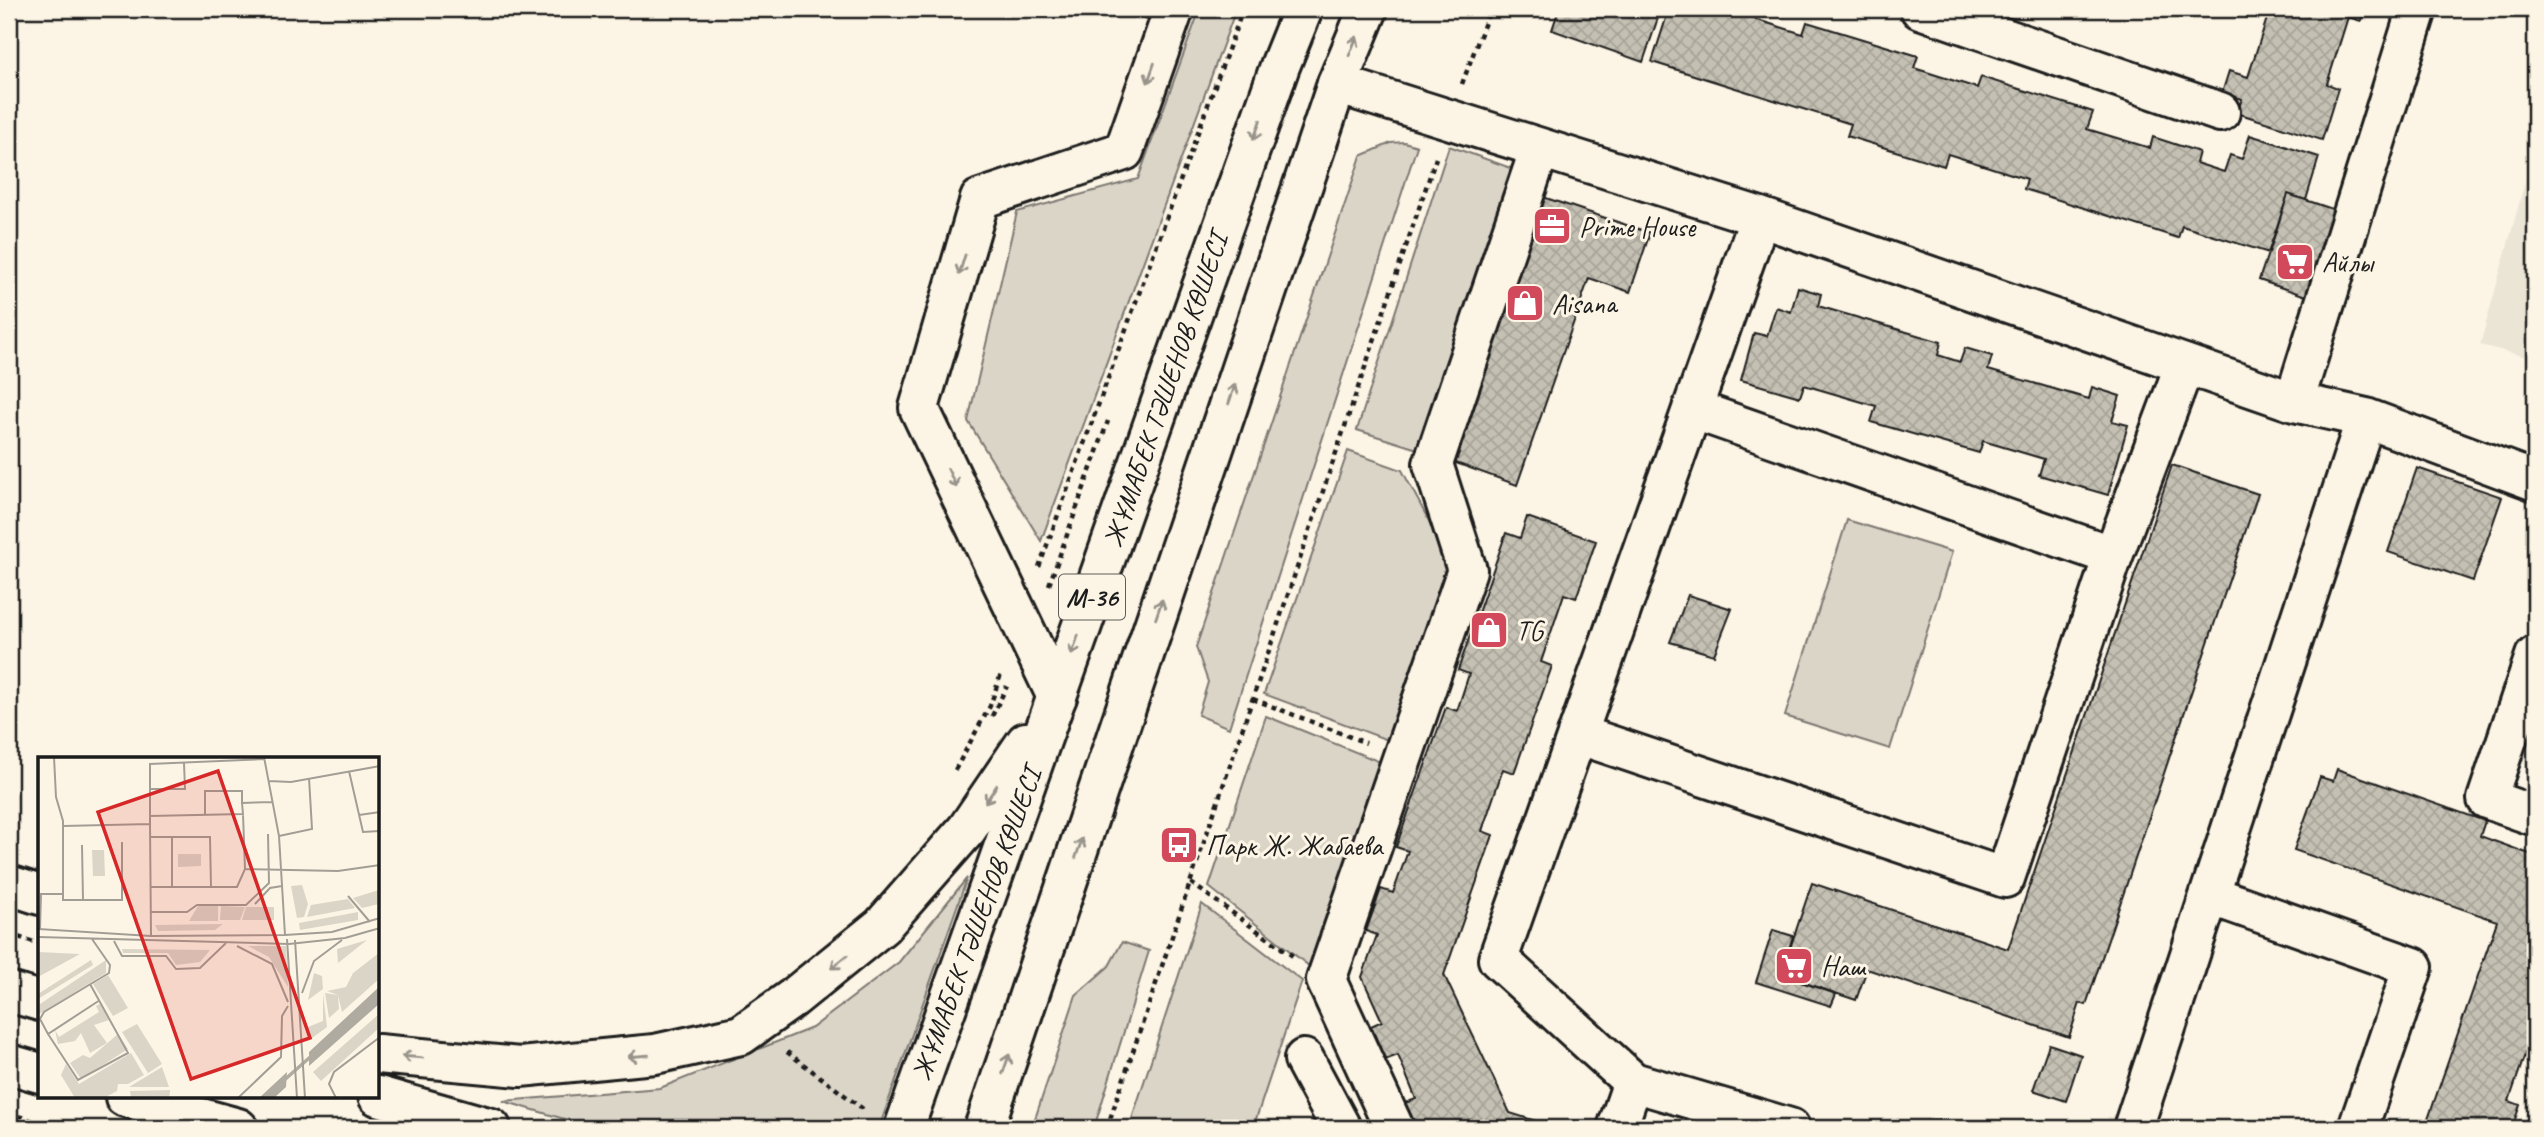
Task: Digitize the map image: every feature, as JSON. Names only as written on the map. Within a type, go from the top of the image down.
[{"type":"main road","points":[[380,1054],[520,1067],[655,1054],[741,1035],[793,999],[882,926],[967,829],[1057,697],[919,408],[980,199],[1124,151],[1174,9]]},
{"type":"main road","name":"ЖҰМАБЕК ТӘШЕНОВ КӨШЕСІ","points":[[887,1121],[1057,697],[1275,79],[1303,9]]},
{"type":"main road","name":"M-36","points":[[984,1128],[1337,83],[1368,9]]},
{"type":"main road","points":[[1920,9],[2220,112]]},
{"type":"main road","points":[[2294,402],[2417,9]]},
{"type":"main road","points":[[1337,83],[1760,217],[2294,402],[2366,418],[2535,481]]},
{"type":"main road","points":[[1394,1128],[1326,981],[1467,570],[1433,464],[1540,148]]},
{"type":"main road","points":[[1760,217],[1499,959],[1633,1082],[1790,1128]]},
{"type":"main road","points":[[1577,734],[2005,878],[2113,556],[2185,364]]},
{"type":"main road","points":[[1692,409],[2113,556]]},
{"type":"main road","points":[[2133,1128],[2366,418]]},
{"type":"main road","points":[[2535,656],[2487,799],[2535,816]]},
{"type":"main road","points":[[9,885],[38,894]]},
{"type":"main road","points":[[2210,895],[2413,968],[2358,1128]]},
{"type":"main road","points":[[9,992],[38,1000]]},
{"type":"main road","points":[[1304,1059],[1341,1128]]},
{"type":"main road","points":[[9,1064],[38,1072]]},
{"type":"main road","points":[[1617,1128],[1633,1082]]},
{"type":"main road","points":[[380,1097],[491,1128]]},
{"type":"main road","points":[[129,1098],[238,1128]]},
{"type":"path","points":[[955,780],[956,768],[990,706],[1025,630],[1242,9]]},
{"type":"path","points":[[1107,1128],[1450,119],[1490,9]]},
{"type":"path","points":[[983,734],[1110,416]]},
{"type":"path","points":[[1252,699],[1402,757]]},
{"type":"path","points":[[1191,884],[1326,981]]},
{"type":"path","points":[[9,934],[38,943]]},
{"type":"path","points":[[752,1027],[887,1121]]},
{"type":"path","points":[[9,1113],[56,1128]]},
{"type":"shaded area","points":[[1200,9],[1236,9],[1041,541],[968,421],[1017,212],[1138,179]]},
{"type":"shaded area","points":[[1404,142],[1417,146],[1229,728],[1198,715],[1208,682],[1196,647],[1361,156],[1391,143]]},
{"type":"shaded area","points":[[1449,146],[1525,173],[1427,452],[1357,430]]},
{"type":"shaded area","points":[[2535,146],[2535,359],[2480,345]]},
{"type":"shaded area","points":[[1348,451],[1402,470],[1456,572],[1393,742],[1264,694]]},
{"type":"shaded area","points":[[1847,520],[1952,552],[1890,749],[1785,716]]},
{"type":"shaded area","points":[[1266,716],[1383,763],[1309,966],[1209,887]]},
{"type":"shaded area","points":[[967,878],[879,1128],[595,1128],[503,1101],[660,1088],[812,1028],[899,962]]},
{"type":"shaded area","points":[[1202,904],[1302,981],[1253,1128],[1129,1128]]},
{"type":"shaded area","points":[[1122,942],[1149,951],[1094,1128],[1032,1128],[1076,995],[1109,966]]},
{"type":"building","points":[[1124,9],[1169,9],[1162,25]]},
{"type":"building","points":[[1559,9],[1661,9],[1643,62],[1552,30]]},
{"type":"building","points":[[1669,9],[1740,9],[1738,14],[1803,34],[1807,22],[1918,56],[1914,68],[1977,88],[1981,77],[2093,112],[2087,129],[2150,148],[2153,137],[2199,152],[2196,163],[2224,172],[2230,155],[2242,159],[2250,135],[2319,157],[2306,200],[2288,194],[2269,253],[2182,226],[2178,238],[2024,189],[2027,179],[1948,154],[1944,166],[1847,136],[1851,124],[1652,62]]},
{"type":"building","points":[[2270,9],[2365,9],[2361,21],[2348,17],[2327,84],[2338,88],[2322,140],[2237,113],[2242,99],[2222,93],[2229,71],[2248,77]]},
{"type":"building","points":[[2288,194],[2338,211],[2309,297],[2259,280]]},
{"type":"building","points":[[1543,197],[1650,233],[1630,292],[1589,278],[1517,485],[1450,461]]},
{"type":"building","points":[[1798,287],[1821,294],[1818,306],[1941,342],[1938,355],[1960,362],[1965,348],[1992,356],[1988,370],[2089,399],[2092,387],[2120,396],[2112,421],[2128,425],[2108,495],[2039,475],[2044,459],[1983,441],[1979,453],[1871,422],[1876,406],[1804,385],[1800,397],[1741,380],[1754,333],[1767,336],[1776,307],[1791,312]]},
{"type":"building","points":[[2172,465],[2258,494],[2086,1005],[2080,1003],[2069,1037],[1867,969],[1856,1000],[1781,975],[1812,883],[2008,949]]},
{"type":"building","points":[[2417,468],[2502,497],[2473,581],[2388,552]]},
{"type":"building","points":[[1527,517],[1596,541],[1576,598],[1564,594],[1541,662],[1552,666],[1514,773],[1503,769],[1482,831],[1493,835],[1444,975],[1510,1113],[1558,1128],[1417,1128],[1405,1103],[1416,1099],[1398,1055],[1385,1060],[1371,1026],[1382,1021],[1362,977],[1377,935],[1366,931],[1381,889],[1393,893],[1408,851],[1396,847],[1446,707],[1457,711],[1469,674],[1458,670],[1506,533],[1520,538]]},
{"type":"building","points":[[1688,595],[1732,609],[1714,655],[1670,642]]},
{"type":"building","points":[[2337,769],[2485,821],[2480,836],[2535,856],[2535,1035],[2532,1034],[2509,1101],[2520,1105],[2512,1128],[2425,1128],[2497,921],[2294,850],[2320,777],[2333,781]]},
{"type":"building","points":[[1773,930],[1793,936],[1781,975],[1836,994],[1831,1006],[1756,982]]},
{"type":"building","points":[[2049,1044],[2081,1055],[2066,1101],[2033,1090]]},
{"type":"place","name":"Prime House","points":[[1552,226]]},
{"type":"place","name":"Айлы","points":[[2295,262]]},
{"type":"place","name":"Aisana","points":[[1525,303]]},
{"type":"place","name":"TG","points":[[1489,630]]},
{"type":"place","name":"Парк Ж. Жабаева","points":[[1179,845]]},
{"type":"place","name":"Наш","points":[[1794,966]]}]
